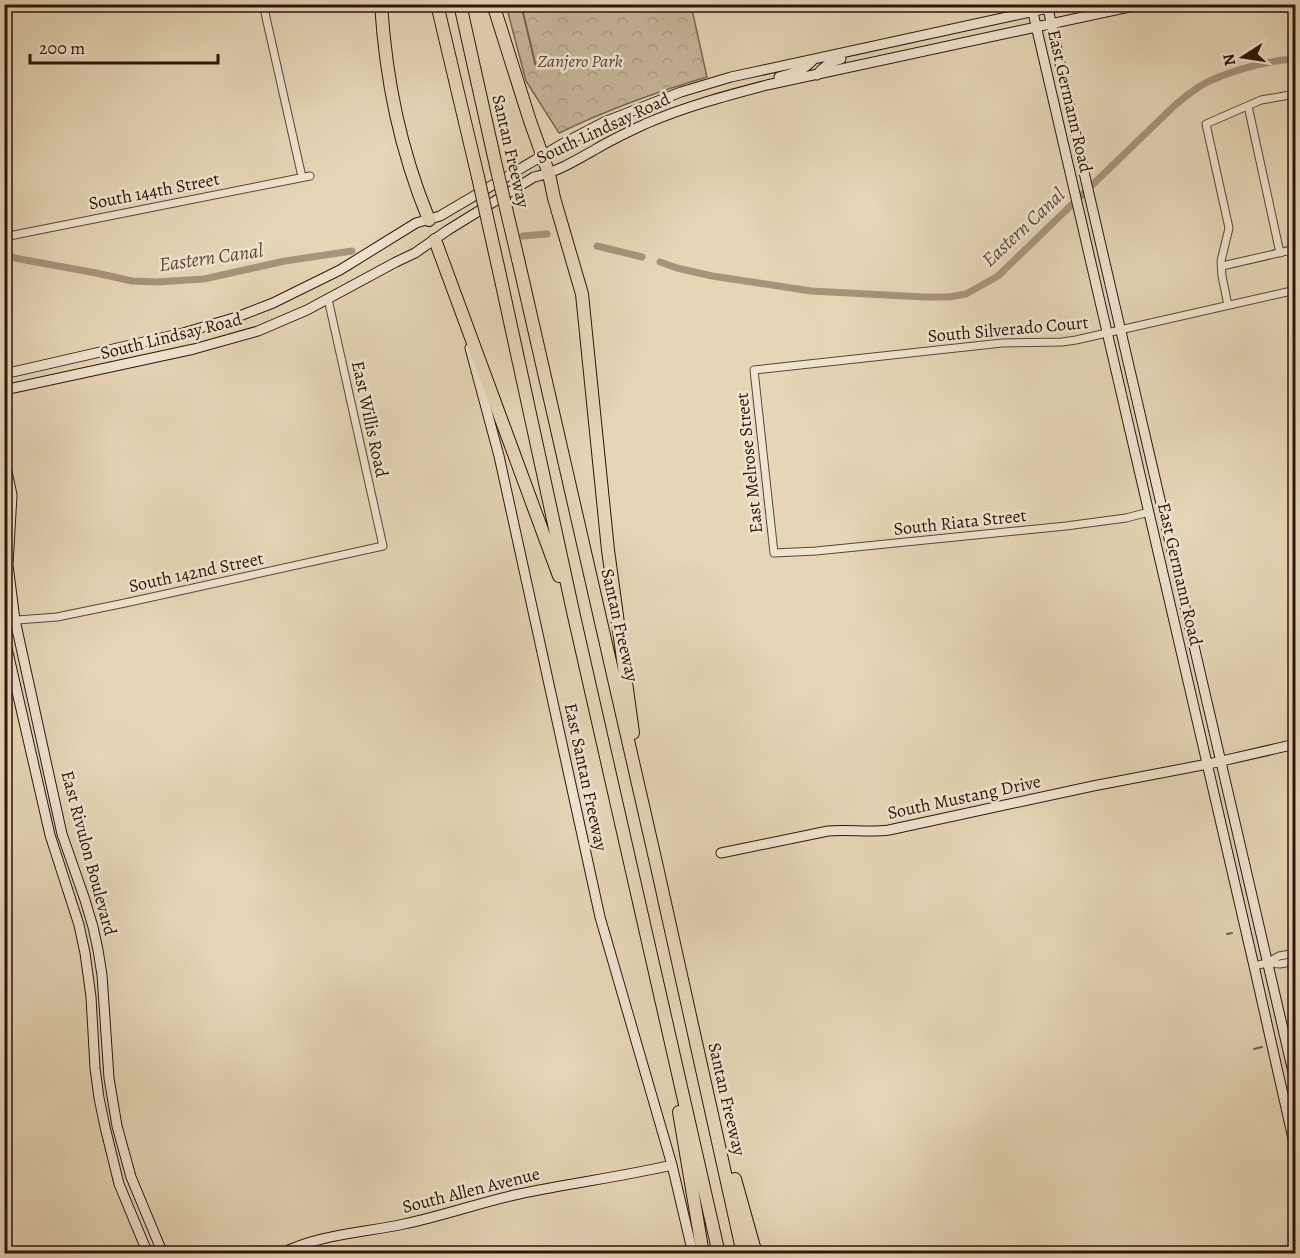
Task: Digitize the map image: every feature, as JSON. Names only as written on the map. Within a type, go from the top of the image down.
[{"type":"highway","points":[[381,4],[395,114],[405,153],[429,220]]},
{"type":"highway","points":[[436,4],[478,177],[574,616],[719,1254]]},
{"type":"highway","name":"Santan Freeway","points":[[460,4],[743,1254]]},
{"type":"highway","points":[[494,4],[549,174],[584,303],[612,582],[638,761],[657,867]]},
{"type":"highway","points":[[435,240],[574,616]]},
{"type":"highway","points":[[697,1045],[710,1083],[756,1254]]},
{"type":"highway","points":[[676,1066],[679,1115],[704,1254]]},
{"type":"main road","name":"South Lindsay Road","points":[[4,374],[153,341],[237,317],[273,303],[323,279],[416,224],[441,216],[543,155],[604,122],[681,92],[731,77],[870,47],[1032,8],[1067,4]]},
{"type":"main road","name":"South Lindsay Road","points":[[4,390],[173,354],[258,331],[328,299],[415,253],[534,177],[549,174],[569,165],[655,120],[707,101],[767,85],[1143,4]]},
{"type":"main road","name":"East Germann Road","points":[[1048,7],[1121,331],[1254,966],[1296,1152]]},
{"type":"main road","name":"East Germann Road","points":[[1032,8],[1149,512],[1267,963],[1296,1085]]},
{"type":"main road","points":[[817,75],[822,67],[854,56],[870,47]]},
{"type":"main road","points":[[767,85],[779,77],[808,66],[813,60]]},
{"type":"main road","points":[[429,220],[435,240]]},
{"type":"main road","name":"East Santan Freeway","points":[[458,305],[499,456],[600,917],[672,1165],[693,1254]]},
{"type":"main road","name":"East Rivulon Boulevard","points":[[4,457],[12,495],[8,565],[15,621],[62,834],[85,900],[98,950],[110,1078],[117,1126],[131,1177],[163,1254]]},
{"type":"main road","name":"East Rivulon Boulevard","points":[[4,635],[50,835],[79,925],[85,953],[92,997],[95,1068],[105,1127],[119,1184],[148,1254]]},
{"type":"main road","name":"South Mustang Drive","points":[[721,853],[828,831],[889,830],[1296,744]]},
{"type":"main road","name":"South Allen Avenue","points":[[280,1254],[312,1241],[333,1236],[386,1228],[515,1195],[672,1165]]},
{"type":"street","name":"South 144th Street","points":[[4,237],[305,176],[263,4]]},
{"type":"street","points":[[1228,305],[1221,261],[1229,228],[1206,124],[1261,100],[1296,94]]},
{"type":"street","points":[[1248,106],[1280,253]]},
{"type":"street","points":[[1222,266],[1296,249]]},
{"type":"street","name":"South Silverado Court","points":[[754,370],[1002,343],[1062,342],[1121,331],[1296,290]]},
{"type":"street","name":"East Willis Road","points":[[328,299],[382,546]]},
{"type":"street","name":"East Melrose Street","points":[[754,370],[774,553]]},
{"type":"street","name":"South Riata Street","points":[[774,553],[816,551],[1066,526],[1126,518],[1149,512]]},
{"type":"street","name":"South 142nd Street","points":[[4,621],[57,617],[382,546]]},
{"type":"street","points":[[1254,966],[1296,952]]},
{"type":"street","points":[[1267,963],[1280,964],[1296,961]]},
{"type":"green space","name":"Zanjero Park","points":[[506,5],[691,5],[707,77],[632,102],[559,133],[526,81]]},
{"type":"waterway","points":[[521,4],[536,67]]},
{"type":"waterway","name":"Eastern Canal","points":[[660,262],[712,276],[811,291],[924,297],[966,294],[998,276],[1174,106],[1200,86],[1247,68],[1296,59]]},
{"type":"waterway","name":"Eastern Canal","points":[[523,236],[547,234]]},
{"type":"waterway","name":"Eastern Canal","points":[[597,246],[642,257]]},
{"type":"waterway","name":"Eastern Canal","points":[[4,256],[132,281],[157,282],[204,279],[285,261],[352,251]]},
{"type":"waterway","points":[[1227,934],[1232,933]]},
{"type":"waterway","points":[[1254,1049],[1262,1047]]}]
